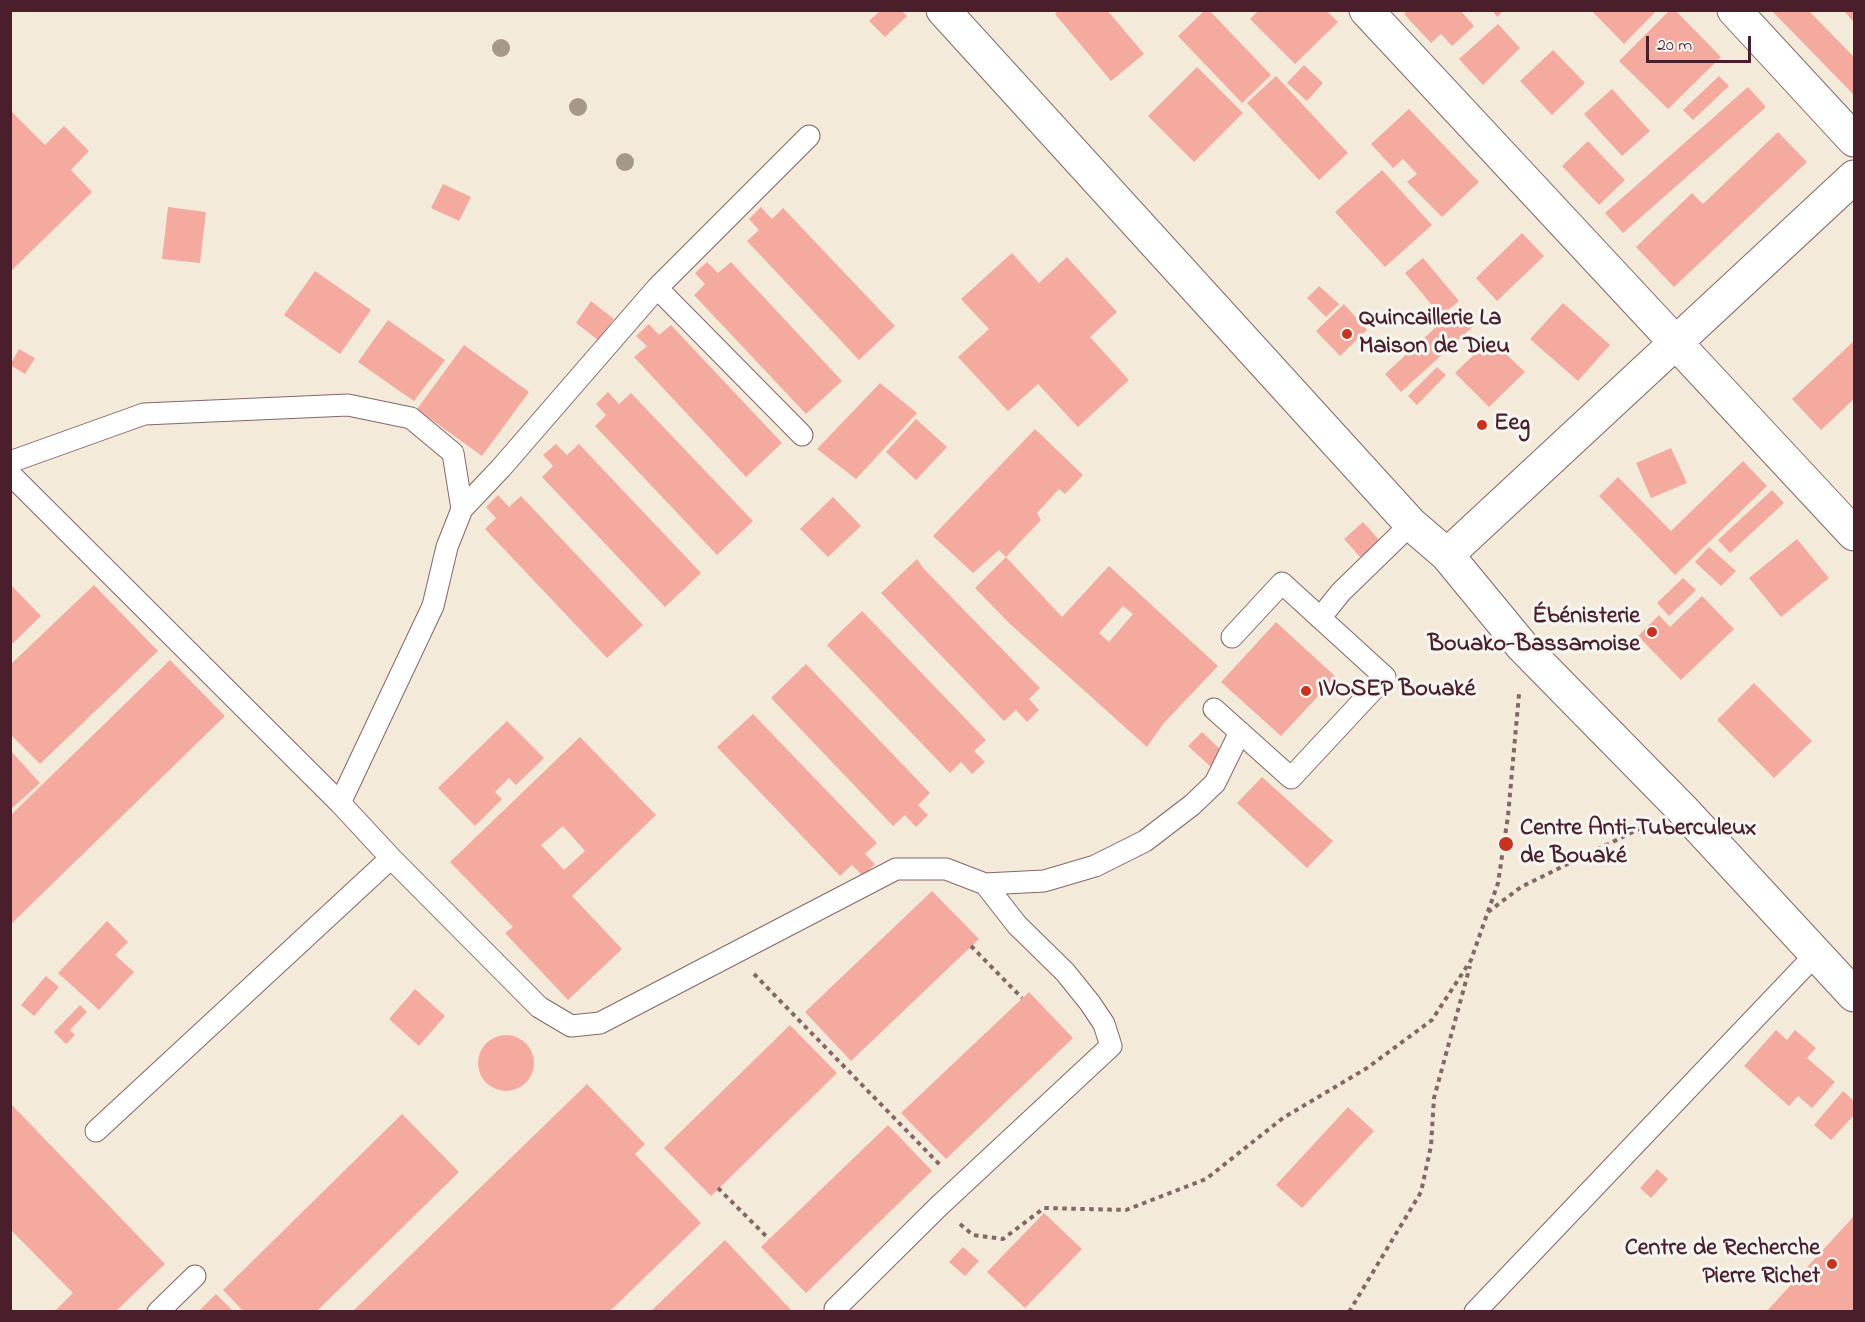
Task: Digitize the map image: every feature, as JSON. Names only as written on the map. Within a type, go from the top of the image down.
[{"type":"street","points":[[943,10],[1217,313],[1412,524],[1447,555],[1522,646],[1682,808],[1854,995]]},
{"type":"street","points":[[1366,10],[1854,534]]},
{"type":"street","points":[[1734,10],[1854,140]]},
{"type":"street","points":[[1447,555],[1854,177]]},
{"type":"lane","points":[[340,803],[433,606],[447,547],[462,509],[501,468],[657,288],[809,136]]},
{"type":"lane","points":[[657,288],[802,435]]},
{"type":"lane","points":[[10,462],[144,414],[348,405],[411,418],[453,453],[462,509]]},
{"type":"lane","points":[[10,474],[340,803],[391,858],[539,1007],[571,1026],[600,1023],[896,869],[946,869],[985,885],[1044,881],[1095,866],[1145,841],[1192,805],[1215,783],[1240,732]]},
{"type":"lane","points":[[1320,618],[1341,592],[1412,524]]},
{"type":"lane","points":[[1214,709],[1290,778],[1384,676],[1282,583],[1232,637]]},
{"type":"lane","points":[[96,1131],[391,858]]},
{"type":"lane","points":[[835,1309],[939,1206],[1111,1046],[1104,1024],[1090,1003],[1065,972],[1017,925],[985,885]]},
{"type":"lane","points":[[1475,1311],[1816,954]]},
{"type":"lane","points":[[158,1311],[195,1276]]},
{"type":"path","points":[[1349,1311],[1421,1192],[1431,1146],[1434,1098],[1472,960],[1497,883],[1508,816],[1522,646]]},
{"type":"path","points":[[1487,913],[1521,887],[1682,808]]},
{"type":"path","points":[[971,946],[1022,998]]},
{"type":"path","points":[[734,953],[961,1186]]},
{"type":"path","points":[[939,1206],[973,1235],[1003,1239],[1044,1208],[1126,1210],[1206,1179],[1283,1118],[1367,1068],[1432,1020],[1472,960]]},
{"type":"path","points":[[718,1188],[769,1239]]},
{"type":"building","points":[[881,10],[901,10],[907,16],[885,37],[869,21]]},
{"type":"building","points":[[1059,10],[1107,10],[1144,54],[1111,81],[1055,14]]},
{"type":"building","points":[[1205,10],[1209,10],[1271,75],[1242,103],[1178,36]]},
{"type":"building","points":[[1259,10],[1326,10],[1338,22],[1295,64],[1250,19]]},
{"type":"building","points":[[1408,10],[1460,10],[1474,26],[1452,46],[1441,34],[1431,43],[1404,14]]},
{"type":"building","points":[[1492,10],[1504,10],[1497,17]]},
{"type":"building","points":[[1591,10],[1657,10],[1624,44]]},
{"type":"building","points":[[1670,10],[1675,10],[1721,57],[1668,109],[1619,61]]},
{"type":"building","points":[[1771,10],[1808,10],[1854,57],[1854,95]]},
{"type":"building","points":[[1843,10],[1854,10],[1854,22]]},
{"type":"building","points":[[1498,24],[1520,48],[1483,85],[1459,59]]},
{"type":"building","points":[[1553,50],[1585,83],[1552,115],[1520,81]]},
{"type":"building","points":[[1304,65],[1323,83],[1307,101],[1287,83]]},
{"type":"building","points":[[1197,67],[1243,113],[1194,162],[1148,116]]},
{"type":"building","points":[[1276,76],[1348,153],[1319,180],[1247,103]]},
{"type":"building","points":[[1719,76],[1729,86],[1693,120],[1683,110]]},
{"type":"building","points":[[1748,87],[1766,107],[1623,233],[1605,213]]},
{"type":"building","points":[[1612,89],[1650,131],[1622,156],[1584,114]]},
{"type":"building","points":[[1409,109],[1479,182],[1442,217],[1407,182],[1417,174],[1403,159],[1393,168],[1371,144]]},
{"type":"building","points":[[10,110],[45,145],[64,126],[89,151],[71,170],[92,192],[10,272]]},
{"type":"building","points":[[1778,132],[1807,162],[1674,287],[1636,247],[1692,193],[1703,204]]},
{"type":"building","points":[[1588,141],[1625,180],[1599,205],[1562,166]]},
{"type":"building","points":[[1382,170],[1432,225],[1385,267],[1335,212]]},
{"type":"building","points":[[443,184],[471,197],[459,221],[431,208]]},
{"type":"building","points":[[168,207],[206,212],[200,263],[162,259]]},
{"type":"building","points":[[761,207],[772,219],[783,208],[895,326],[859,360],[747,241],[759,230],[749,219]]},
{"type":"building","points":[[1522,233],[1544,256],[1497,301],[1476,278]]},
{"type":"building","points":[[1012,253],[1039,283],[1067,257],[1117,312],[1090,337],[1129,380],[1078,427],[1038,384],[1008,411],[958,357],[989,329],[961,299]]},
{"type":"building","points":[[1423,258],[1459,301],[1441,316],[1405,273]]},
{"type":"building","points":[[707,262],[718,273],[731,262],[842,381],[806,414],[694,295],[705,284],[695,273]]},
{"type":"building","points":[[315,271],[371,310],[340,354],[284,315]]},
{"type":"building","points":[[1319,286],[1339,304],[1326,317],[1307,298]]},
{"type":"building","points":[[591,301],[614,319],[598,340],[576,323]]},
{"type":"building","points":[[1563,303],[1610,345],[1578,381],[1530,339]]},
{"type":"building","points":[[1344,304],[1367,330],[1340,356],[1316,331]]},
{"type":"building","points":[[1460,305],[1477,323],[1401,392],[1385,374]]},
{"type":"building","points":[[388,320],[445,360],[414,401],[358,362]]},
{"type":"building","points":[[649,324],[659,335],[671,325],[782,443],[746,477],[634,357],[647,346],[636,336]]},
{"type":"building","points":[[1490,339],[1525,372],[1489,407],[1455,373]]},
{"type":"building","points":[[1854,341],[1854,399],[1821,430],[1792,399]]},
{"type":"building","points":[[464,345],[529,392],[482,456],[417,409]]},
{"type":"building","points":[[19,349],[35,358],[25,374],[10,365]]},
{"type":"building","points":[[1437,367],[1446,375],[1417,405],[1408,396]]},
{"type":"building","points":[[880,383],[917,413],[856,479],[817,449]]},
{"type":"building","points":[[608,392],[619,404],[631,393],[753,521],[717,555],[595,426],[606,415],[596,404]]},
{"type":"building","points":[[916,419],[947,447],[916,480],[886,452]]},
{"type":"building","points":[[1035,429],[1083,475],[1065,494],[1059,489],[1037,513],[1041,520],[1006,557],[999,550],[973,573],[933,536]]},
{"type":"building","points":[[556,444],[567,455],[579,444],[701,573],[665,607],[542,477],[553,466],[543,455]]},
{"type":"building","points":[[1671,448],[1687,483],[1651,498],[1636,463]]},
{"type":"building","points":[[1743,461],[1767,486],[1675,575],[1599,496],[1618,477],[1671,531]]},
{"type":"building","points":[[1772,490],[1784,503],[1730,553],[1718,540]]},
{"type":"building","points":[[498,495],[509,507],[521,496],[643,625],[607,658],[485,529],[496,518],[486,507]]},
{"type":"building","points":[[833,497],[861,526],[828,557],[800,529]]},
{"type":"building","points":[[1363,522],[1380,541],[1361,558],[1344,539]]},
{"type":"building","points":[[1797,539],[1829,578],[1781,617],[1749,578]]},
{"type":"building","points":[[1709,547],[1736,571],[1721,586],[1695,562]]},
{"type":"building","points":[[1006,557],[1062,617],[1109,566],[1218,666],[1163,724],[1147,747],[1009,623],[975,588]],"holes":[[[1123,606],[1133,614],[1109,642],[1099,633]]]},
{"type":"building","points":[[917,559],[923,568],[1040,688],[1029,699],[1039,710],[1027,722],[1016,710],[1004,721],[881,593]]},
{"type":"building","points":[[1683,578],[1696,590],[1669,616],[1657,603]]},
{"type":"building","points":[[10,584],[41,616],[10,646]]},
{"type":"building","points":[[94,585],[158,651],[40,764],[10,734],[10,665]]},
{"type":"building","points":[[1702,596],[1734,629],[1681,680],[1638,636],[1659,615],[1670,627]]},
{"type":"building","points":[[862,611],[986,740],[974,751],[985,762],[972,774],[961,762],[950,773],[827,645]]},
{"type":"building","points":[[1276,622],[1336,677],[1281,736],[1221,682]]},
{"type":"building","points":[[170,660],[225,716],[10,925],[10,816]]},
{"type":"building","points":[[806,664],[930,793],[918,805],[928,815],[916,827],[905,815],[893,826],[771,698]]},
{"type":"building","points":[[1754,683],[1812,741],[1774,778],[1717,720]]},
{"type":"building","points":[[753,714],[877,843],[865,854],[875,864],[863,876],[852,865],[840,876],[717,747]]},
{"type":"building","points":[[507,721],[544,758],[516,785],[509,778],[495,792],[502,799],[475,826],[438,788]]},
{"type":"building","points":[[1202,732],[1224,753],[1211,767],[1188,746]]},
{"type":"building","points":[[580,737],[656,815],[572,896],[622,949],[568,1000],[505,933],[513,927],[450,862]],"holes":[[[563,826],[585,851],[564,870],[541,845]]]},
{"type":"building","points":[[10,750],[40,783],[10,810]]},
{"type":"building","points":[[1262,777],[1333,841],[1307,868],[1237,803]]},
{"type":"building","points":[[932,891],[979,939],[851,1061],[805,1012]]},
{"type":"building","points":[[107,921],[128,942],[115,955],[134,972],[99,1010],[58,973]]},
{"type":"building","points":[[46,976],[59,987],[34,1016],[21,1005]]},
{"type":"building","points":[[415,989],[445,1016],[419,1046],[389,1019]]},
{"type":"building","points":[[1029,992],[1073,1038],[946,1159],[901,1113]]},
{"type":"building","points":[[80,1005],[87,1012],[70,1030],[75,1035],[66,1044],[54,1032]]},
{"type":"building","points":[[790,1025],[837,1073],[711,1196],[664,1148]]},
{"type":"building","points":[[1776,1030],[1787,1040],[1795,1030],[1816,1048],[1807,1058],[1835,1082],[1812,1108],[1798,1096],[1789,1106],[1744,1066]]},
{"type":"building","points":[[500,1035],[512,1035],[526,1043],[534,1057],[532,1074],[526,1083],[512,1091],[500,1091],[483,1079],[478,1069],[478,1057],[490,1040]]},
{"type":"building","points":[[587,1084],[645,1144],[635,1154],[701,1223],[609,1312],[352,1312]]},
{"type":"building","points":[[1843,1091],[1854,1101],[1854,1115],[1831,1140],[1814,1125]]},
{"type":"building","points":[[10,1103],[165,1264],[115,1312],[54,1312],[73,1293],[10,1229]]},
{"type":"building","points":[[1348,1107],[1374,1131],[1302,1208],[1276,1185]]},
{"type":"building","points":[[402,1114],[459,1172],[316,1312],[244,1312],[223,1290]]},
{"type":"building","points":[[888,1125],[932,1171],[806,1293],[761,1247]]},
{"type":"building","points":[[1657,1169],[1668,1179],[1651,1198],[1640,1188]]},
{"type":"building","points":[[1044,1213],[1082,1249],[1025,1308],[987,1272]]},
{"type":"building","name":"Centre de Recherche Pierre Richet","points":[[1854,1216],[1854,1312],[1766,1312]]},
{"type":"building","points":[[725,1240],[793,1312],[650,1312]]},
{"type":"building","points":[[963,1247],[979,1261],[965,1276],[949,1262]]},
{"type":"building","points":[[216,1294],[234,1312],[198,1312]]},
{"type":"place","name":"Quincaillerie La Maison de Dieu","points":[[1347,334]]},
{"type":"place","name":"Eeg","points":[[1482,425]]},
{"type":"place","name":"Ébénisterie Bouako-Bassamoise","points":[[1652,632]]},
{"type":"place","name":"IVOSEP Bouaké","points":[[1306,691]]},
{"type":"place","name":"Centre Anti-Tuberculeux de Bouaké","points":[[1506,844]]},
{"type":"place","name":"Centre de Recherche Pierre Richet","points":[[1832,1264]]}]
